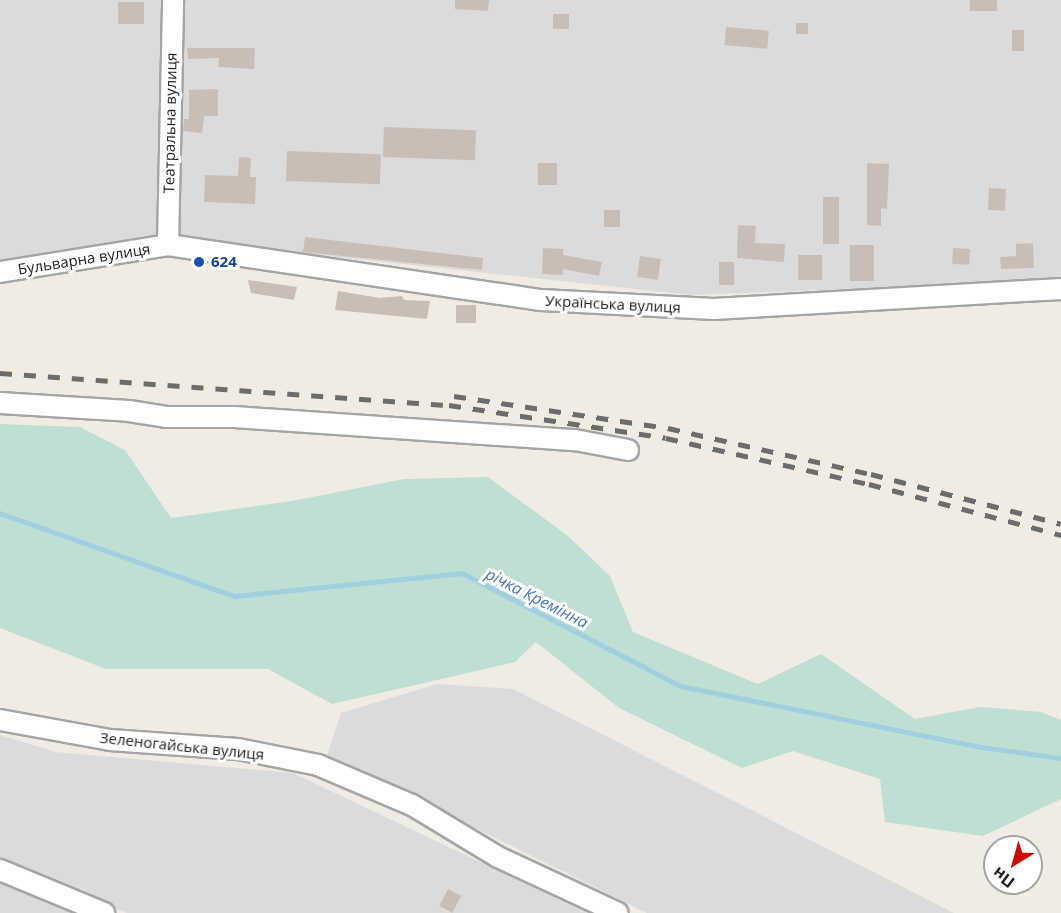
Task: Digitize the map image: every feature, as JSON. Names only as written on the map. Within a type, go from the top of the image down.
[{"type":"street","name":"Театральна вулиця","points":[[168,246],[173,0]]},
{"type":"street","name":"Бульварна вулиця","points":[[0,272],[168,246]]},
{"type":"street","name":"Українська вулиця","points":[[168,246],[541,300],[714,309],[1061,289]]},
{"type":"street","points":[[0,403],[129,411],[165,417],[234,417],[563,439],[628,450]]},
{"type":"street","name":"Зеленогайська вулиця","points":[[0,720],[110,740],[238,749],[318,765],[412,805],[498,857],[618,913]]},
{"type":"street","points":[[0,870],[104,913]]},
{"type":"shaded area","points":[[0,0],[1061,0],[1061,281],[691,295],[179,240],[0,263]]},
{"type":"shaded area","points":[[437,684],[513,689],[954,913],[647,913],[327,755],[341,713]]},
{"type":"shaded area","points":[[0,735],[56,752],[293,773],[587,913],[127,913],[0,864]]},
{"type":"shaded area","points":[[0,880],[80,913],[0,913]]},
{"type":"green space","points":[[0,424],[80,427],[125,450],[171,518],[292,501],[404,479],[488,477],[568,536],[610,576],[633,632],[758,684],[821,654],[915,719],[980,707],[1041,712],[1061,720],[1061,799],[983,836],[885,822],[880,779],[793,751],[742,768],[619,708],[536,642],[515,662],[332,704],[268,669],[106,669],[0,628]]},
{"type":"building","points":[[455,0],[489,0],[488,11],[455,9]]},
{"type":"building","points":[[970,0],[997,0],[997,11],[970,11]]},
{"type":"building","points":[[118,2],[144,2],[144,24],[118,24]]},
{"type":"building","points":[[553,14],[569,14],[569,29],[553,29]]},
{"type":"building","points":[[796,23],[808,23],[808,34],[796,34]]},
{"type":"building","points":[[726,27],[769,31],[767,49],[724,45]]},
{"type":"building","points":[[1012,30],[1024,30],[1024,51],[1012,51]]},
{"type":"building","points":[[187,48],[255,48],[254,69],[218,67],[219,58],[188,59]]},
{"type":"building","points":[[218,89],[218,116],[204,116],[202,133],[183,131],[184,119],[189,119],[189,90]]},
{"type":"building","points":[[384,127],[476,130],[475,160],[383,157]]},
{"type":"building","points":[[287,151],[381,154],[380,184],[286,181]]},
{"type":"building","points":[[239,157],[251,158],[250,177],[256,177],[255,204],[204,202],[205,175],[238,176]]},
{"type":"building","points":[[538,163],[557,163],[557,185],[538,185]]},
{"type":"building","points":[[867,163],[889,164],[887,209],[881,208],[881,226],[867,225]]},
{"type":"building","points":[[989,188],[1006,189],[1005,211],[988,210]]},
{"type":"building","points":[[823,197],[839,197],[839,244],[823,244]]},
{"type":"building","points":[[604,210],[620,210],[620,227],[604,227]]},
{"type":"building","points":[[738,225],[756,226],[755,243],[785,244],[784,262],[737,258]]},
{"type":"building","points":[[305,237],[483,258],[482,270],[303,252]]},
{"type":"building","points":[[1033,243],[1034,268],[1001,269],[1000,257],[1016,256],[1016,244]]},
{"type":"building","points":[[850,245],[874,245],[874,281],[850,281]]},
{"type":"building","points":[[543,248],[563,249],[563,255],[602,262],[599,276],[563,269],[563,275],[542,274]]},
{"type":"building","points":[[953,248],[970,249],[969,265],[952,264]]},
{"type":"building","points":[[798,255],[822,255],[822,280],[798,280]]},
{"type":"building","points":[[640,256],[661,259],[658,280],[637,277]]},
{"type":"building","points":[[719,262],[734,262],[734,285],[719,285]]},
{"type":"building","points":[[248,280],[297,287],[294,300],[251,293]]},
{"type":"building","points":[[338,291],[380,298],[402,296],[404,300],[430,301],[427,319],[335,310]]},
{"type":"building","points":[[456,305],[476,305],[476,323],[456,323]]},
{"type":"building","points":[[448,889],[461,896],[452,913],[439,906]]},
{"type":"waterway","name":"річка Кремінна","points":[[0,513],[235,596],[462,573],[681,686],[981,747],[1061,758]]},
{"type":"railway","points":[[0,373],[449,405],[666,438],[869,484],[1061,535]]},
{"type":"railway","points":[[454,396],[668,428],[871,474],[1061,524]]},
{"type":"place","name":"624","points":[[199,262]]}]
